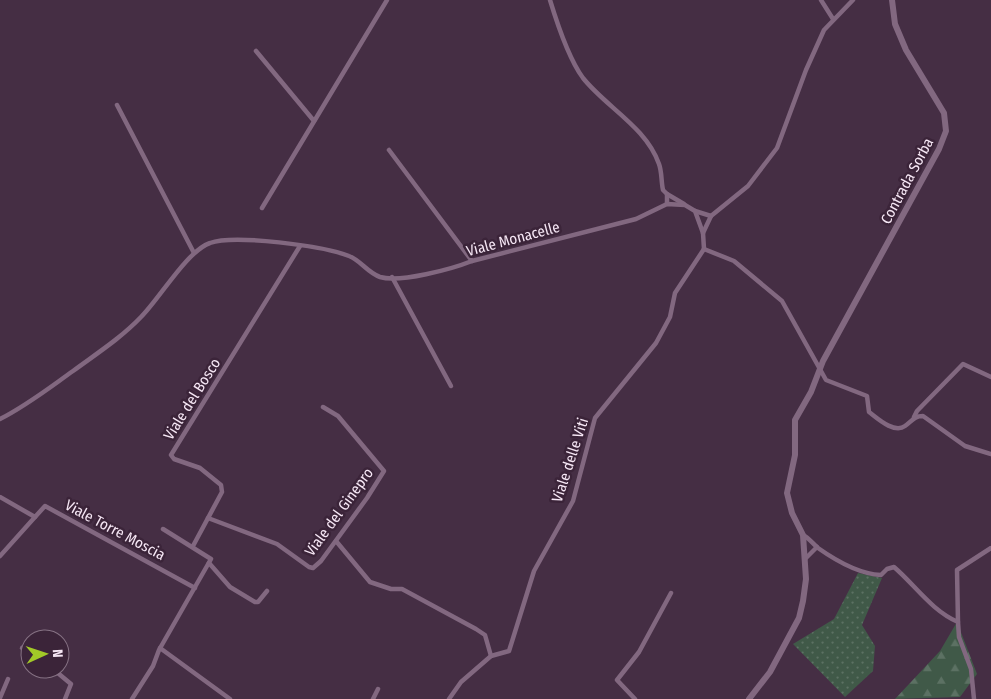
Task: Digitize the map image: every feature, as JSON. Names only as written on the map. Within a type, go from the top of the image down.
[{"type":"street","points":[[262,208],[388,0]]},
{"type":"street","points":[[550,0],[580,73],[644,140],[658,162],[663,190],[685,205]]},
{"type":"street","points":[[821,0],[833,20]]},
{"type":"street","points":[[703,233],[711,216],[748,186],[777,148],[806,70],[824,30],[853,0]]},
{"type":"street","name":"Contrada Sorba","points":[[749,699],[770,672],[799,618],[806,579],[803,535],[792,513],[787,493],[795,455],[795,420],[811,392],[819,369],[939,150],[946,132],[944,113],[906,50],[895,24],[892,0]]},
{"type":"street","points":[[256,50],[314,122]]},
{"type":"street","points":[[0,419],[18,410],[54,385],[135,323],[194,253],[117,105]]},
{"type":"street","points":[[389,150],[472,261]]},
{"type":"street","points":[[667,194],[667,204]]},
{"type":"street","name":"Viale Monacelle","points":[[194,253],[203,246],[223,239],[300,246],[342,253],[359,261],[378,276],[392,277],[447,270],[472,261],[636,219],[667,204],[685,205],[695,211],[711,216]]},
{"type":"street","points":[[695,211],[703,233],[704,249],[734,261],[782,301],[826,380],[867,396],[869,412],[893,427],[904,428],[914,418],[917,411],[963,364],[991,377]]},
{"type":"street","name":"Viale del Bosco","points":[[193,546],[222,492],[221,485],[200,468],[174,459],[171,455],[300,246]]},
{"type":"street","name":"Viale delle Viti","points":[[449,699],[461,682],[490,656],[506,652],[511,647],[534,572],[573,501],[595,418],[656,343],[670,317],[675,293],[704,249]]},
{"type":"street","points":[[392,277],[451,386]]},
{"type":"street","name":"Viale del Ginepro","points":[[208,518],[261,537],[294,554],[313,568],[336,542],[384,471],[338,416],[323,407]]},
{"type":"street","points":[[914,418],[923,416],[965,446],[991,454]]},
{"type":"street","points":[[0,497],[35,517],[0,556]]},
{"type":"street","name":"Viale Torre Moscia","points":[[35,517],[45,506],[195,588]]},
{"type":"street","points":[[132,699],[153,666],[160,648],[209,563],[210,557],[163,529]]},
{"type":"street","points":[[803,535],[817,547],[873,575],[881,576],[887,569],[894,567],[930,600],[936,610],[958,622]]},
{"type":"street","points":[[336,542],[370,582],[391,590],[402,589],[485,635],[490,656]]},
{"type":"street","points":[[806,558],[817,547]]},
{"type":"street","points":[[974,699],[971,669],[959,637],[957,570],[991,548]]},
{"type":"street","points":[[209,563],[230,587],[255,602],[258,602],[267,590]]},
{"type":"street","points":[[634,699],[617,680],[638,652],[670,592]]},
{"type":"street","points":[[160,648],[230,699]]},
{"type":"street","points":[[0,698],[8,679]]},
{"type":"street","points":[[65,699],[72,684],[66,679]]},
{"type":"street","points":[[373,699],[378,689]]},
{"type":"green space","points":[[858,573],[882,578],[862,625],[875,646],[873,671],[845,697],[793,644],[834,619]]},
{"type":"green space","points":[[957,622],[977,674],[960,697],[895,699],[940,651]]}]
